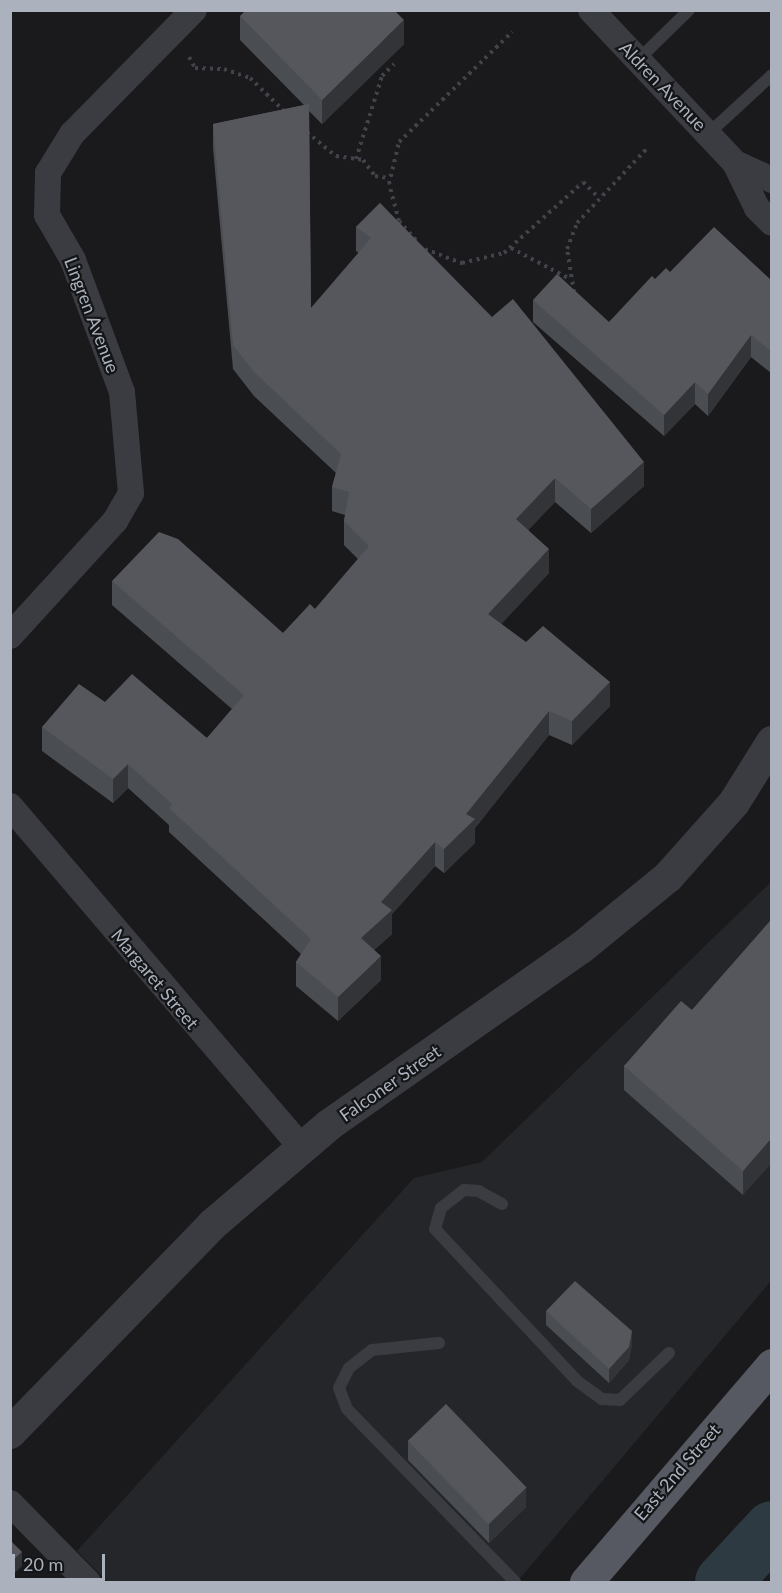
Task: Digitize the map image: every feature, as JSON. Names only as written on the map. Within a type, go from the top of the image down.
[{"type":"main road","name":"East 2nd Street","points":[[586,1582],[771,1365]]},
{"type":"street","name":"Lingren Avenue","points":[[10,636],[115,521],[131,493],[122,392],[73,260],[47,215],[48,173],[72,134],[194,10]]},
{"type":"street","name":"Aldren Avenue","points":[[591,10],[735,163],[757,208],[771,223]]},
{"type":"street","name":"Aldren Avenue","points":[[735,163],[771,180]]},
{"type":"street","name":"Falconer Street","points":[[10,1433],[212,1225],[302,1148],[581,948],[668,877],[734,803],[771,742]]},
{"type":"street","name":"Margaret Street","points":[[10,806],[302,1148]]},
{"type":"street","points":[[10,1503],[88,1582]]},
{"type":"lane","points":[[638,60],[689,10]]},
{"type":"lane","points":[[708,134],[771,75]]},
{"type":"lane","points":[[502,1204],[479,1191],[464,1190],[441,1208],[435,1229],[577,1381],[602,1399],[620,1400],[669,1353]]},
{"type":"lane","points":[[439,1343],[372,1350],[349,1368],[339,1388],[347,1409],[515,1582]]},
{"type":"path","points":[[512,32],[407,131],[389,178],[399,221],[426,250],[462,263],[511,248],[584,182],[597,196]]},
{"type":"path","points":[[189,51],[195,68],[242,74],[292,118]]},
{"type":"path","points":[[356,159],[381,76],[394,64]]},
{"type":"path","points":[[300,126],[336,156],[356,159],[375,176],[389,178]]},
{"type":"path","points":[[579,301],[570,279],[567,249],[577,223],[597,196],[648,147]]},
{"type":"path","points":[[511,248],[570,279]]},
{"type":"shaded area","points":[[771,882],[771,1281],[517,1582],[108,1582],[77,1551],[414,1178],[482,1162]]},
{"type":"building","points":[[246,10],[394,10],[404,20],[322,100],[240,16]]},
{"type":"building","points":[[309,104],[311,308],[371,238],[356,227],[380,203],[492,317],[513,299],[644,462],[591,509],[555,478],[516,519],[549,549],[488,614],[526,642],[543,626],[610,682],[572,721],[549,711],[466,814],[475,819],[444,849],[435,842],[381,902],[392,910],[361,938],[381,956],[338,997],[296,962],[311,939],[169,808],[172,804],[128,764],[113,779],[42,727],[79,684],[105,702],[132,674],[207,738],[244,695],[112,581],[159,532],[178,539],[283,633],[310,604],[315,609],[369,546],[344,521],[349,492],[332,487],[341,454],[254,372],[233,345],[213,124]]},
{"type":"building","points":[[714,227],[771,280],[771,351],[751,335],[708,394],[695,382],[664,415],[533,300],[557,274],[609,322],[652,276],[655,279],[666,268],[670,272]]},
{"type":"building","points":[[771,920],[771,1139],[743,1171],[624,1066],[681,1001],[692,1010]]},
{"type":"building","points":[[575,1281],[632,1331],[629,1347],[609,1369],[546,1311]]},
{"type":"building","points":[[446,1404],[527,1487],[488,1524],[408,1441]]},
{"type":"building","points":[[10,1540],[22,1552],[10,1563]]},
{"type":"waterway","points":[[723,1582],[772,1529]]}]
